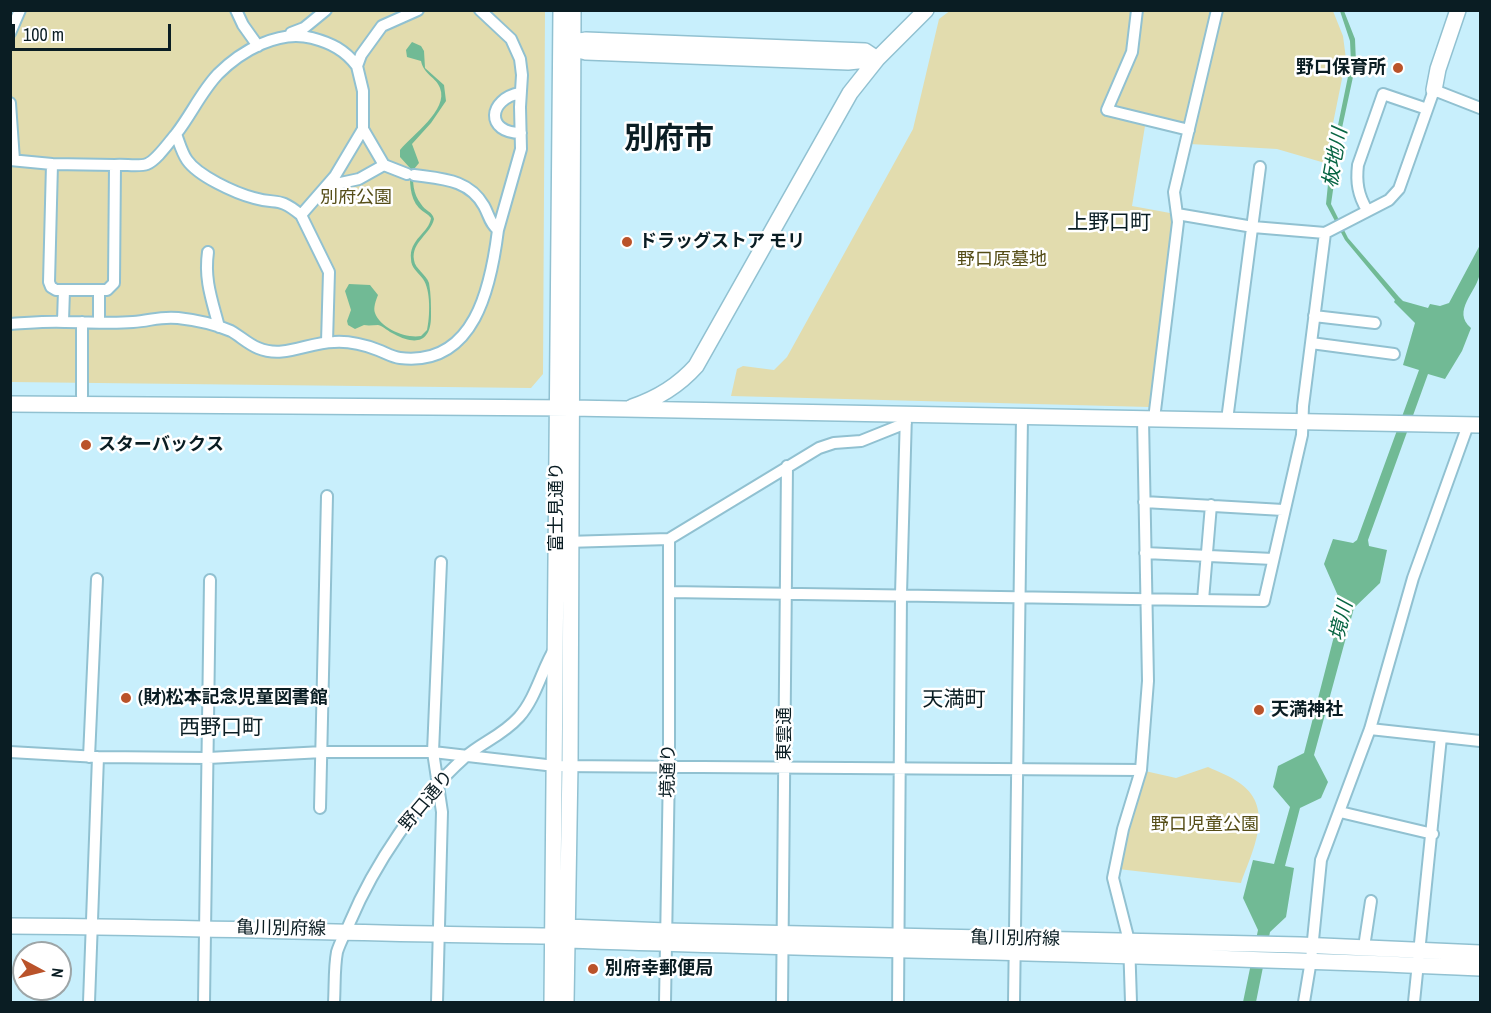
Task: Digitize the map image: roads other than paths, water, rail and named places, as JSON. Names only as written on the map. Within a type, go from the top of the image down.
[{"type":"street","points":[[10,33],[20,10]]},
{"type":"street","points":[[236,10],[243,25],[258,46]]},
{"type":"street","points":[[390,22],[396,10]]},
{"type":"street","points":[[357,66],[361,55],[382,26],[418,10]]},
{"type":"street","points":[[10,324],[63,321],[135,322],[155,317],[178,318],[219,327],[258,348],[267,350],[281,352],[327,342],[345,342],[393,356],[410,358],[440,352],[452,344],[471,326],[480,311],[490,278],[498,230],[521,149],[522,75],[520,59],[505,32],[480,10]]},
{"type":"street","points":[[561,10],[569,46]]},
{"type":"street","points":[[563,766],[571,632],[564,542],[569,46],[573,10]]},
{"type":"street","points":[[624,409],[657,396],[681,381],[696,366],[850,93],[877,59],[926,10]]},
{"type":"street","points":[[1137,10],[1132,52],[1107,110],[1189,130]]},
{"type":"street","points":[[1131,1002],[1130,948],[1113,878],[1119,846],[1140,770],[1148,681],[1144,502],[1148,419],[1178,222],[1174,192],[1217,10]]},
{"type":"street","points":[[1177,214],[1253,227],[1327,232],[1389,200],[1399,189],[1434,90],[1438,69],[1458,10]]},
{"type":"street","points":[[10,103],[12,160],[52,164],[148,164],[176,134],[218,74],[258,46],[304,28],[321,13]]},
{"type":"street","points":[[285,35],[304,36],[327,42],[347,53],[357,66],[363,91],[363,129],[343,165],[301,215]]},
{"type":"street","points":[[569,46],[597,40],[865,51],[877,59]]},
{"type":"street","points":[[569,46],[586,52],[836,62],[877,59]]},
{"type":"street","points":[[836,62],[845,66],[849,72],[852,80],[850,93]]},
{"type":"street","points":[[1434,90],[1480,108]]},
{"type":"street","points":[[520,93],[510,94],[500,102],[495,116],[498,127],[510,133],[521,134]]},
{"type":"street","points":[[1367,210],[1357,188],[1358,165],[1383,94],[1427,109]]},
{"type":"street","points":[[363,129],[384,165],[411,175],[460,182],[480,200],[492,224],[498,230]]},
{"type":"street","points":[[176,134],[186,159],[200,174],[254,198],[276,200],[287,204],[301,215],[329,272],[327,342]]},
{"type":"street","points":[[52,164],[49,282],[56,290],[107,290],[114,283],[115,165]]},
{"type":"street","points":[[327,186],[358,179],[384,165]]},
{"type":"street","points":[[1227,420],[1260,166]]},
{"type":"street","points":[[669,592],[1264,601],[1302,435],[1314,316],[1327,232]]},
{"type":"street","points":[[208,252],[207,283],[219,327]]},
{"type":"street","points":[[63,321],[64,290]]},
{"type":"street","points":[[99,290],[99,322]]},
{"type":"street","points":[[1314,316],[1374,323]]},
{"type":"street","points":[[82,322],[82,396]]},
{"type":"street","points":[[1311,344],[1394,354]]},
{"type":"street","points":[[10,404],[565,408],[906,419],[1022,417],[1474,425],[1413,578],[1370,729],[1322,860],[1305,952],[1304,1002]]},
{"type":"street","points":[[1014,1002],[1022,417]]},
{"type":"street","points":[[564,542],[669,539],[819,448],[834,443],[861,441],[906,419]]},
{"type":"street","points":[[897,1002],[901,594],[906,419]]},
{"type":"street","name":"東雲通","points":[[782,1002],[787,466]]},
{"type":"street","points":[[320,808],[327,496]]},
{"type":"street","points":[[1144,502],[1283,510]]},
{"type":"street","points":[[1203,600],[1211,505]]},
{"type":"street","name":"境通り","points":[[665,1002],[669,766],[669,539]]},
{"type":"street","name":"富士見通り","points":[[552,1002],[562,934],[563,766],[556,646],[564,542]]},
{"type":"street","points":[[1145,553],[1273,559]]},
{"type":"street","points":[[437,1002],[442,812],[433,752],[441,562]]},
{"type":"street","points":[[88,1002],[97,579]]},
{"type":"street","points":[[204,1002],[210,580]]},
{"type":"street","name":"野口通り","points":[[334,1002],[338,952],[360,898],[388,849],[438,784],[466,756],[505,732],[521,714],[545,664],[556,646],[571,632]]},
{"type":"street","points":[[1370,729],[1480,741]]},
{"type":"street","points":[[1414,1002],[1433,834],[1441,737]]},
{"type":"street","points":[[10,752],[94,757],[208,758],[322,752],[433,752],[563,766],[1140,770]]},
{"type":"street","points":[[1340,812],[1433,834]]},
{"type":"street","points":[[1364,947],[1371,901]]},
{"type":"street","name":"亀川別府線","points":[[10,926],[562,934],[1232,950],[1418,957],[1480,953]]},
{"type":"street","points":[[562,934],[566,1002]]},
{"type":"street","name":"亀川別府線","points":[[1305,952],[1364,947],[1480,968]]},
{"type":"water","points":[[1340,11],[1344,11],[1355,39],[1356,63],[1342,128],[1331,204],[1348,238],[1403,301],[1428,308],[1430,304],[1440,306],[1449,303],[1480,245],[1481,270],[1464,308],[1466,322],[1471,328],[1462,351],[1445,379],[1428,374],[1368,540],[1369,546],[1387,550],[1380,583],[1354,608],[1314,755],[1328,782],[1321,798],[1300,808],[1285,866],[1294,868],[1286,917],[1270,932],[1256,1002],[1243,1002],[1258,930],[1243,898],[1253,860],[1274,864],[1290,807],[1273,787],[1278,766],[1304,753],[1342,605],[1324,564],[1333,539],[1353,543],[1357,540],[1419,370],[1403,365],[1415,323],[1394,302],[1395,300],[1345,240],[1326,204],[1330,164],[1351,62],[1350,41]]},
{"type":"water","points":[[412,42],[421,46],[424,51],[425,68],[444,85],[446,101],[431,123],[412,144],[419,163],[414,169],[415,192],[418,200],[434,219],[415,248],[414,254],[418,269],[429,283],[430,325],[425,336],[421,339],[409,340],[378,325],[364,325],[355,329],[348,325],[351,310],[345,291],[349,284],[370,285],[378,295],[374,311],[388,328],[408,336],[421,336],[427,330],[429,297],[426,284],[412,265],[411,252],[431,218],[419,208],[413,199],[410,168],[400,157],[400,150],[428,122],[439,105],[441,96],[438,84],[425,70],[421,61],[407,57],[406,50]]},
{"type":"place","name":"野口保育所","points":[[1398,68]]},
{"type":"place","name":"ドラッグストア モリ","points":[[627,242]]},
{"type":"place","name":"スターバックス","points":[[86,445]]},
{"type":"place","name":"(財)松本記念児童図書館","points":[[126,698]]},
{"type":"place","name":"天満神社","points":[[1259,710]]},
{"type":"place","name":"別府幸郵便局","points":[[593,969]]},
{"type":"district","name":"別府市","points":[[669,140]]},
{"type":"district","name":"上野口町","points":[[1109,223]]},
{"type":"district","name":"天満町","points":[[954,700]]},
{"type":"district","name":"西野口町","points":[[221,728]]},
{"type":"water label","name":"板地川","points":[[1336,158]]},
{"type":"water label","name":"境川","points":[[1342,621]]},
{"type":"park label","name":"別府公園","points":[[356,198]]},
{"type":"park label","name":"野口原墓地","points":[[1002,260]]},
{"type":"park label","name":"野口児童公園","points":[[1205,825]]}]
